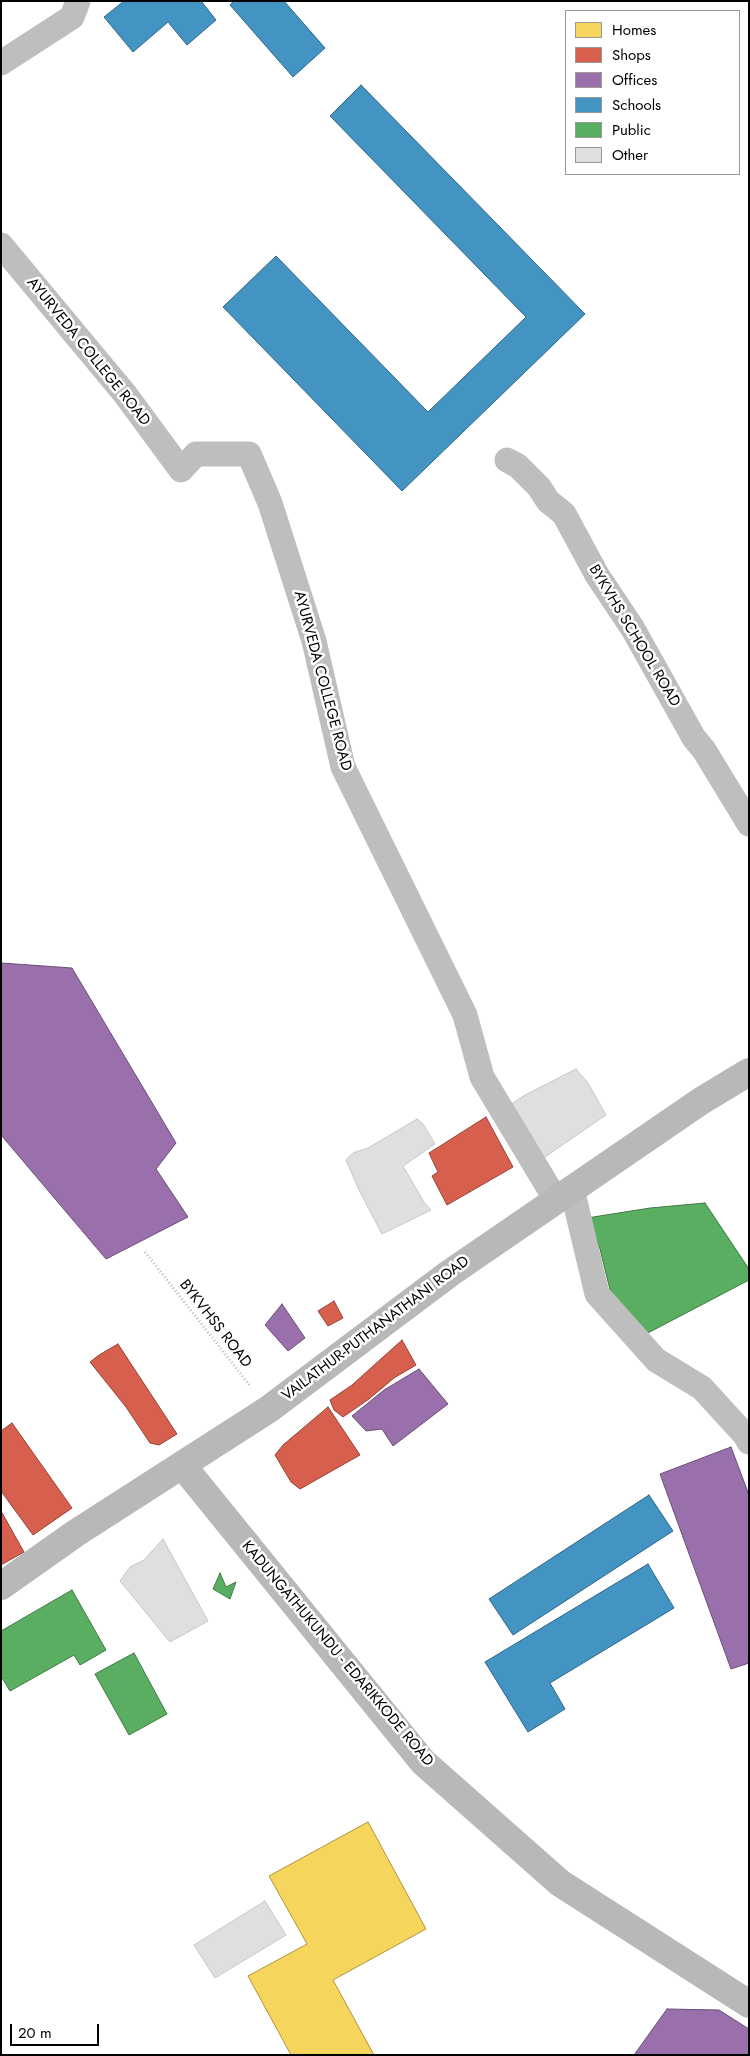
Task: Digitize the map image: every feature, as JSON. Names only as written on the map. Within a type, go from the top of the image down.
[{"type":"main road","name":"VAILATHUR-PUTHANATHANI ROAD","points":[[1,1586],[76,1533],[269,1409],[450,1273],[701,1101],[749,1072]]},
{"type":"main road","name":"KADUNGATHUKUNDU - EDARIKKODE ROAD","points":[[182,1465],[423,1762],[560,1883],[749,2004]]},
{"type":"street","points":[[1,63],[72,17],[78,1]]},
{"type":"street","name":"AYURVEDA COLLEGE ROAD","points":[[1,246],[125,394],[181,470],[196,454],[249,454],[270,503],[314,641],[343,767],[465,1015],[482,1077],[564,1194]]},
{"type":"street","name":"BYKVHS SCHOOL ROAD","points":[[507,460],[518,466],[539,487],[548,501],[564,514],[597,575],[633,629],[694,738],[704,750],[749,824]]},
{"type":"street","points":[[564,1194],[597,1294],[656,1360],[702,1388],[746,1435],[749,1442]]},
{"type":"path","name":"BYKVHSS ROAD","points":[[145,1252],[269,1409]]},
{"type":"building: Homes","points":[[368,1822],[426,1929],[333,1980],[374,2055],[291,2055],[248,1976],[307,1944],[269,1876]]},
{"type":"building: Shops","points":[[486,1117],[513,1167],[447,1205],[432,1176],[438,1172],[429,1153]]},
{"type":"building: Shops","points":[[334,1301],[343,1318],[328,1326],[318,1311]]},
{"type":"building: Shops","points":[[402,1340],[416,1365],[394,1378],[343,1417],[334,1410],[330,1400],[352,1385]]},
{"type":"building: Shops","points":[[118,1344],[177,1434],[159,1445],[150,1443],[126,1407],[90,1362]]},
{"type":"building: Shops","points":[[328,1407],[360,1455],[300,1489],[291,1482],[275,1455],[283,1445]]},
{"type":"building: Shops","points":[[12,1423],[72,1508],[33,1535],[1,1491],[1,1431]]},
{"type":"building: Shops","points":[[1,1511],[24,1552],[1,1565]]},
{"type":"building: Offices","points":[[1,963],[72,968],[176,1143],[156,1169],[188,1217],[106,1259],[1,1135]]},
{"type":"building: Offices","points":[[282,1304],[305,1338],[288,1351],[265,1325]]},
{"type":"building: Offices","points":[[419,1369],[448,1404],[393,1446],[382,1429],[366,1431],[352,1416],[384,1390]]},
{"type":"building: Offices","points":[[731,1447],[749,1495],[749,1663],[731,1669],[660,1474]]},
{"type":"building: Offices","points":[[667,2009],[719,2010],[749,2029],[749,2055],[634,2055]]},
{"type":"building: Schools","points":[[124,1],[201,1],[216,20],[187,45],[168,22],[133,52],[104,17]]},
{"type":"building: Schools","points":[[234,1],[284,1],[325,48],[293,77],[230,5]]},
{"type":"building: Schools","points":[[361,85],[585,314],[402,491],[223,307],[276,256],[428,412],[526,317],[330,116]]},
{"type":"building: Schools","points":[[649,1495],[673,1531],[513,1635],[489,1599]]},
{"type":"building: Schools","points":[[648,1564],[674,1608],[550,1683],[565,1709],[528,1732],[485,1662]]},
{"type":"building: Public","points":[[705,1203],[749,1269],[749,1280],[644,1335],[612,1298],[600,1249],[587,1218],[650,1208]]},
{"type":"building: Public","points":[[220,1573],[226,1587],[236,1582],[230,1599],[213,1589]]},
{"type":"building: Public","points":[[72,1590],[106,1650],[80,1665],[74,1655],[10,1691],[1,1676],[1,1631]]},
{"type":"building: Public","points":[[134,1653],[167,1714],[129,1735],[95,1674]]},
{"type":"building: Other","points":[[576,1069],[588,1083],[606,1115],[539,1161],[505,1108],[525,1095]]},
{"type":"building: Other","points":[[417,1119],[423,1124],[435,1144],[403,1166],[424,1202],[431,1210],[382,1234],[346,1160],[353,1153],[368,1148]]},
{"type":"building: Other","points":[[163,1539],[208,1621],[170,1642],[120,1581],[130,1567],[144,1560]]},
{"type":"building: Other","points":[[265,1901],[286,1935],[215,1978],[194,1945]]}]
